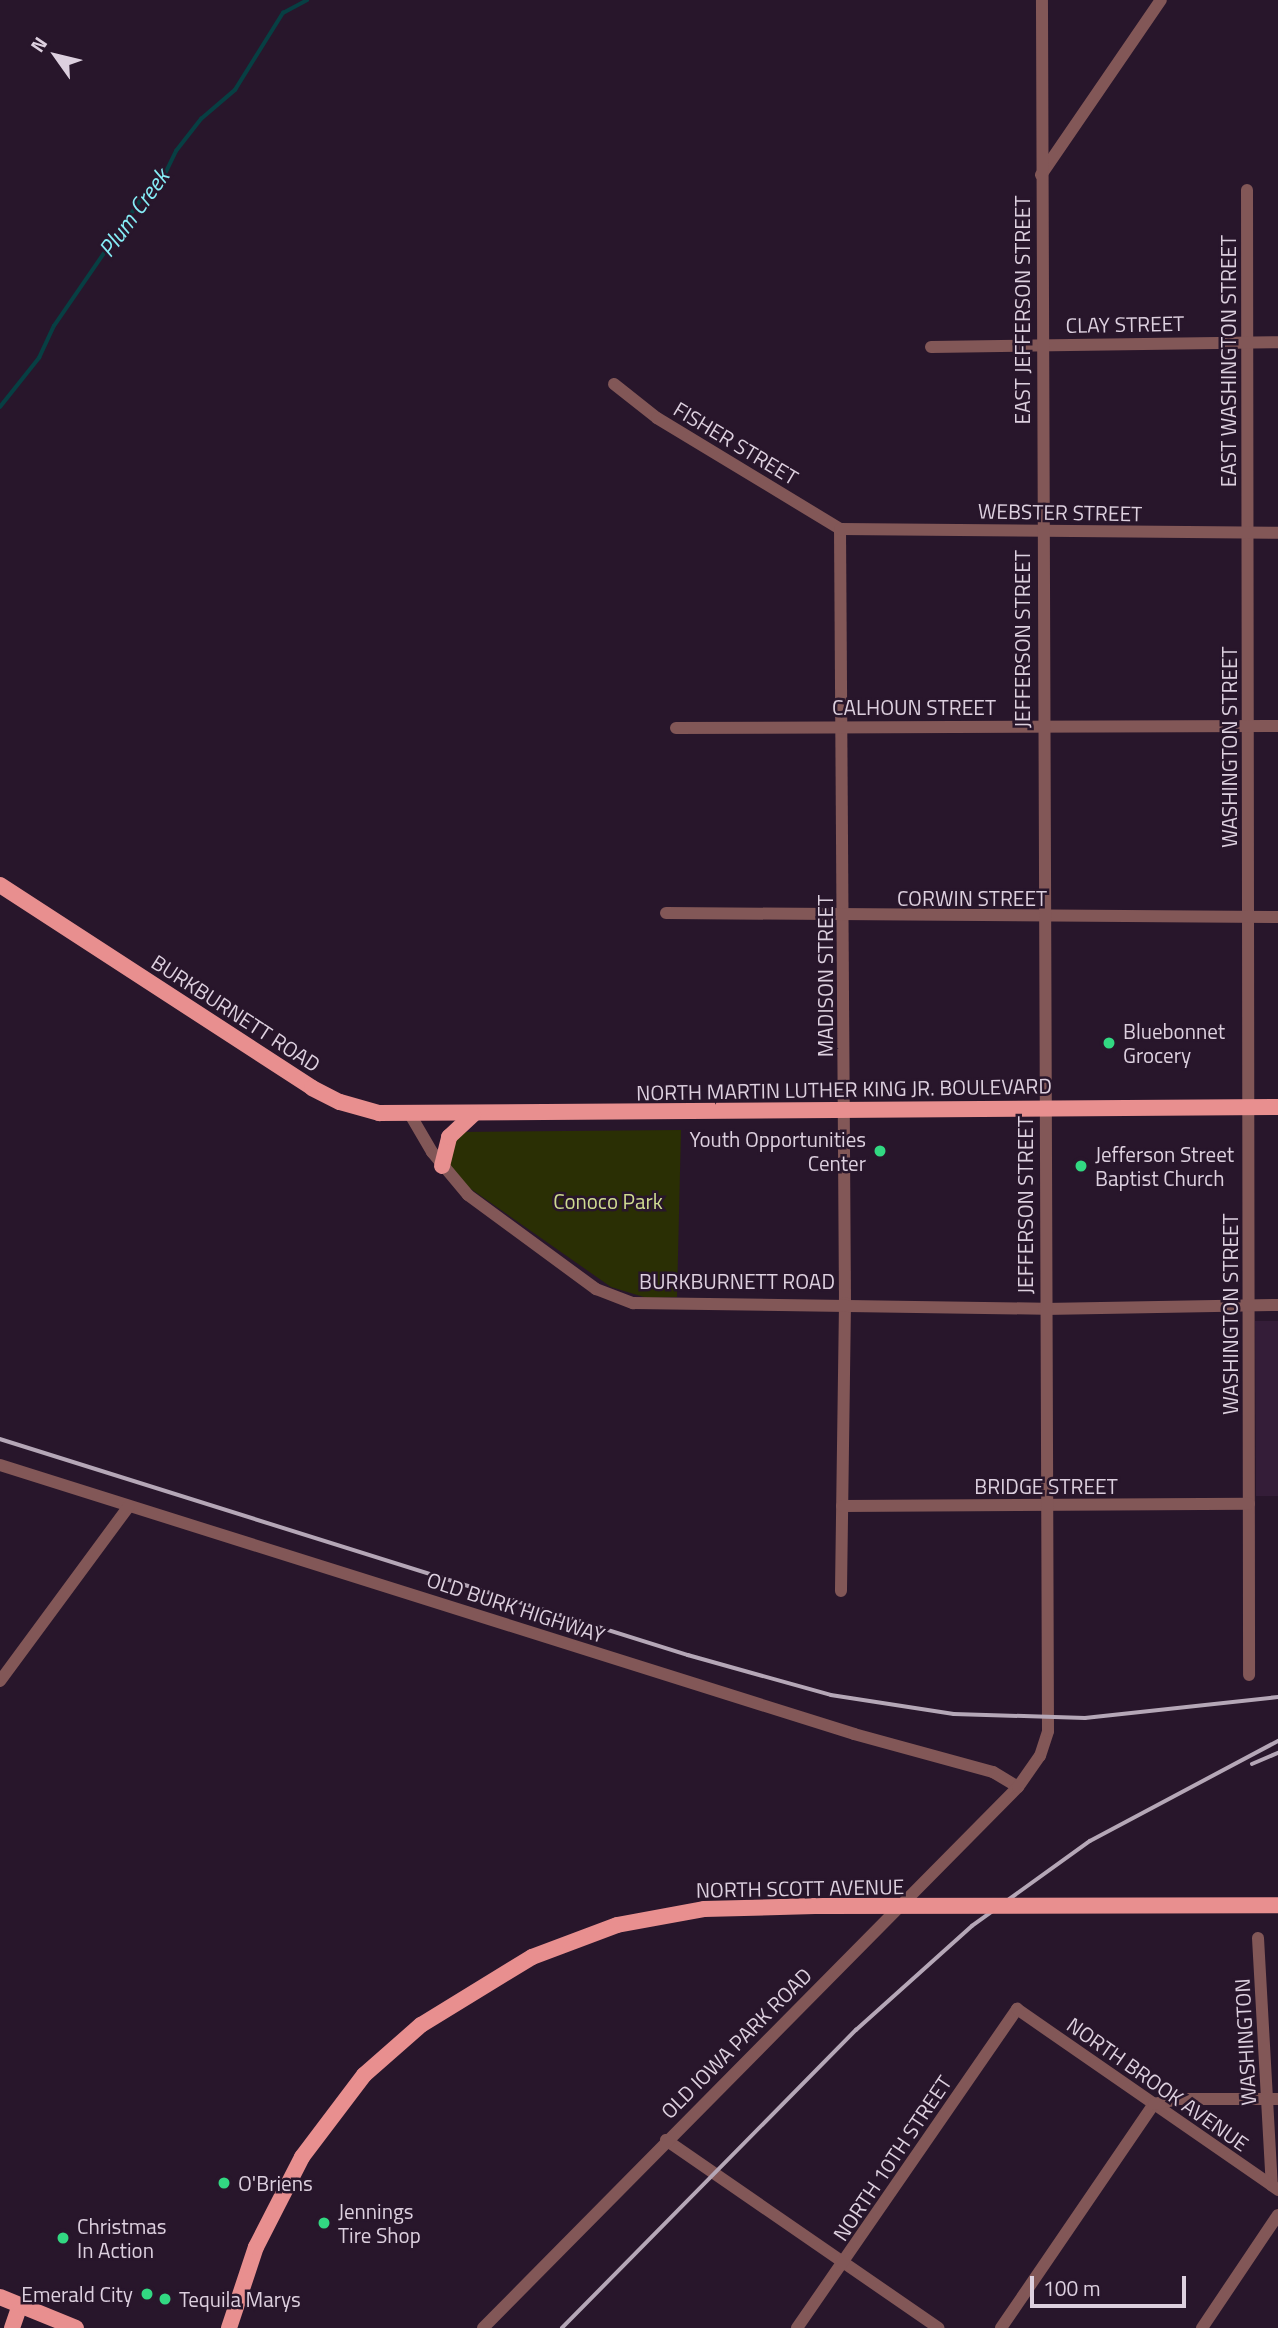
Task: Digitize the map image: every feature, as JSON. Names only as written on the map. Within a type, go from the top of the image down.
[{"type":"main road","name":"BURKBURNETT ROAD","points":[[0,885],[312,1088],[352,1107],[411,1116]]},
{"type":"main road","name":"NORTH MARTIN LUTHER KING JR. BOULEVARD","points":[[411,1116],[1278,1107]]},
{"type":"main road","points":[[442,1166],[449,1136],[473,1115]]},
{"type":"main road","name":"NORTH SCOTT AVENUE","points":[[231,2322],[256,2247],[313,2140],[364,2075],[421,2025],[532,1957],[617,1925],[704,1909],[815,1906],[1278,1905]]},
{"type":"main road","points":[[0,2297],[76,2328]]},
{"type":"main road","points":[[12,2328],[20,2305]]},
{"type":"main road","points":[[222,2328],[231,2322]]},
{"type":"street","points":[[1041,175],[1042,0]]},
{"type":"street","name":"EAST JEFFERSON STREET","points":[[1041,531],[1041,175],[1161,0]]},
{"type":"street","name":"EAST WASHINGTON STREET","points":[[1247,190],[1248,533]]},
{"type":"street","name":"CLAY STREET","points":[[931,347],[1278,342]]},
{"type":"street","name":"FISHER STREET","points":[[614,384],[657,418],[840,529]]},
{"type":"street","name":"WEBSTER STREET","points":[[840,529],[1278,533]]},
{"type":"street","name":"MADISON STREET","points":[[840,529],[844,727],[845,1303],[841,1591]]},
{"type":"street","name":"JEFFERSON STREET","points":[[1018,1787],[1040,1756],[1048,1731],[1041,531]]},
{"type":"street","name":"WASHINGTON STREET","points":[[1248,533],[1249,1675]]},
{"type":"street","name":"CALHOUN STREET","points":[[676,727],[1278,726]]},
{"type":"street","name":"CORWIN STREET","points":[[666,913],[844,918],[1278,917]]},
{"type":"street","name":"BURKBURNETT ROAD","points":[[411,1116],[442,1166],[468,1195],[596,1289],[617,1299],[655,1306],[845,1303],[1044,1308],[1278,1305]]},
{"type":"street","name":"OLD BURK HIGHWAY","points":[[0,1465],[854,1734],[993,1772],[1018,1787]]},
{"type":"street","name":"BRIDGE STREET","points":[[842,1506],[1249,1504]]},
{"type":"street","points":[[0,1681],[129,1506]]},
{"type":"street","name":"OLD IOWA PARK ROAD","points":[[483,2328],[1018,1787]]},
{"type":"street","name":"WASHINGTON","points":[[1258,1938],[1273,2099],[1275,2188]]},
{"type":"street","name":"NORTH BROOK AVENUE","points":[[1017,2008],[1275,2188]]},
{"type":"street","name":"NORTH 10TH STREET","points":[[797,2328],[1017,2008]]},
{"type":"street","points":[[1001,2328],[1154,2104],[1179,2099],[1273,2099]]},
{"type":"street","points":[[666,2140],[939,2328]]},
{"type":"street","points":[[1202,2328],[1278,2215]]},
{"type":"shaded area","points":[[1255,1321],[1278,1321],[1278,1496],[1256,1496]]},
{"type":"green space","name":"Conoco Park","points":[[681,1130],[677,1297],[647,1298],[611,1287],[461,1182],[447,1161],[453,1138],[460,1132]]},
{"type":"waterway","name":"Plum Creek","points":[[0,407],[39,358],[54,326],[140,201],[163,178],[176,151],[201,119],[235,90],[283,13],[307,0]]},
{"type":"railway","points":[[0,1439],[688,1655],[831,1695],[954,1714],[1085,1718],[1278,1697]]},
{"type":"railway","points":[[562,2328],[856,2030],[972,1926],[1090,1841],[1278,1741]]},
{"type":"railway","points":[[1252,1764],[1278,1753]]},
{"type":"place","name":"Bluebonnet Grocery","points":[[1109,1043]]},
{"type":"place","name":"Youth Opportunities Center","points":[[880,1151]]},
{"type":"place","name":"Jefferson Street Baptist Church","points":[[1081,1166]]},
{"type":"place","name":"O'Briens","points":[[224,2183]]},
{"type":"place","name":"Jennings Tire Shop","points":[[324,2223]]},
{"type":"place","name":"Christmas In Action","points":[[63,2238]]},
{"type":"place","name":"Emerald City","points":[[147,2294]]},
{"type":"place","name":"Tequila Marys","points":[[165,2299]]}]
